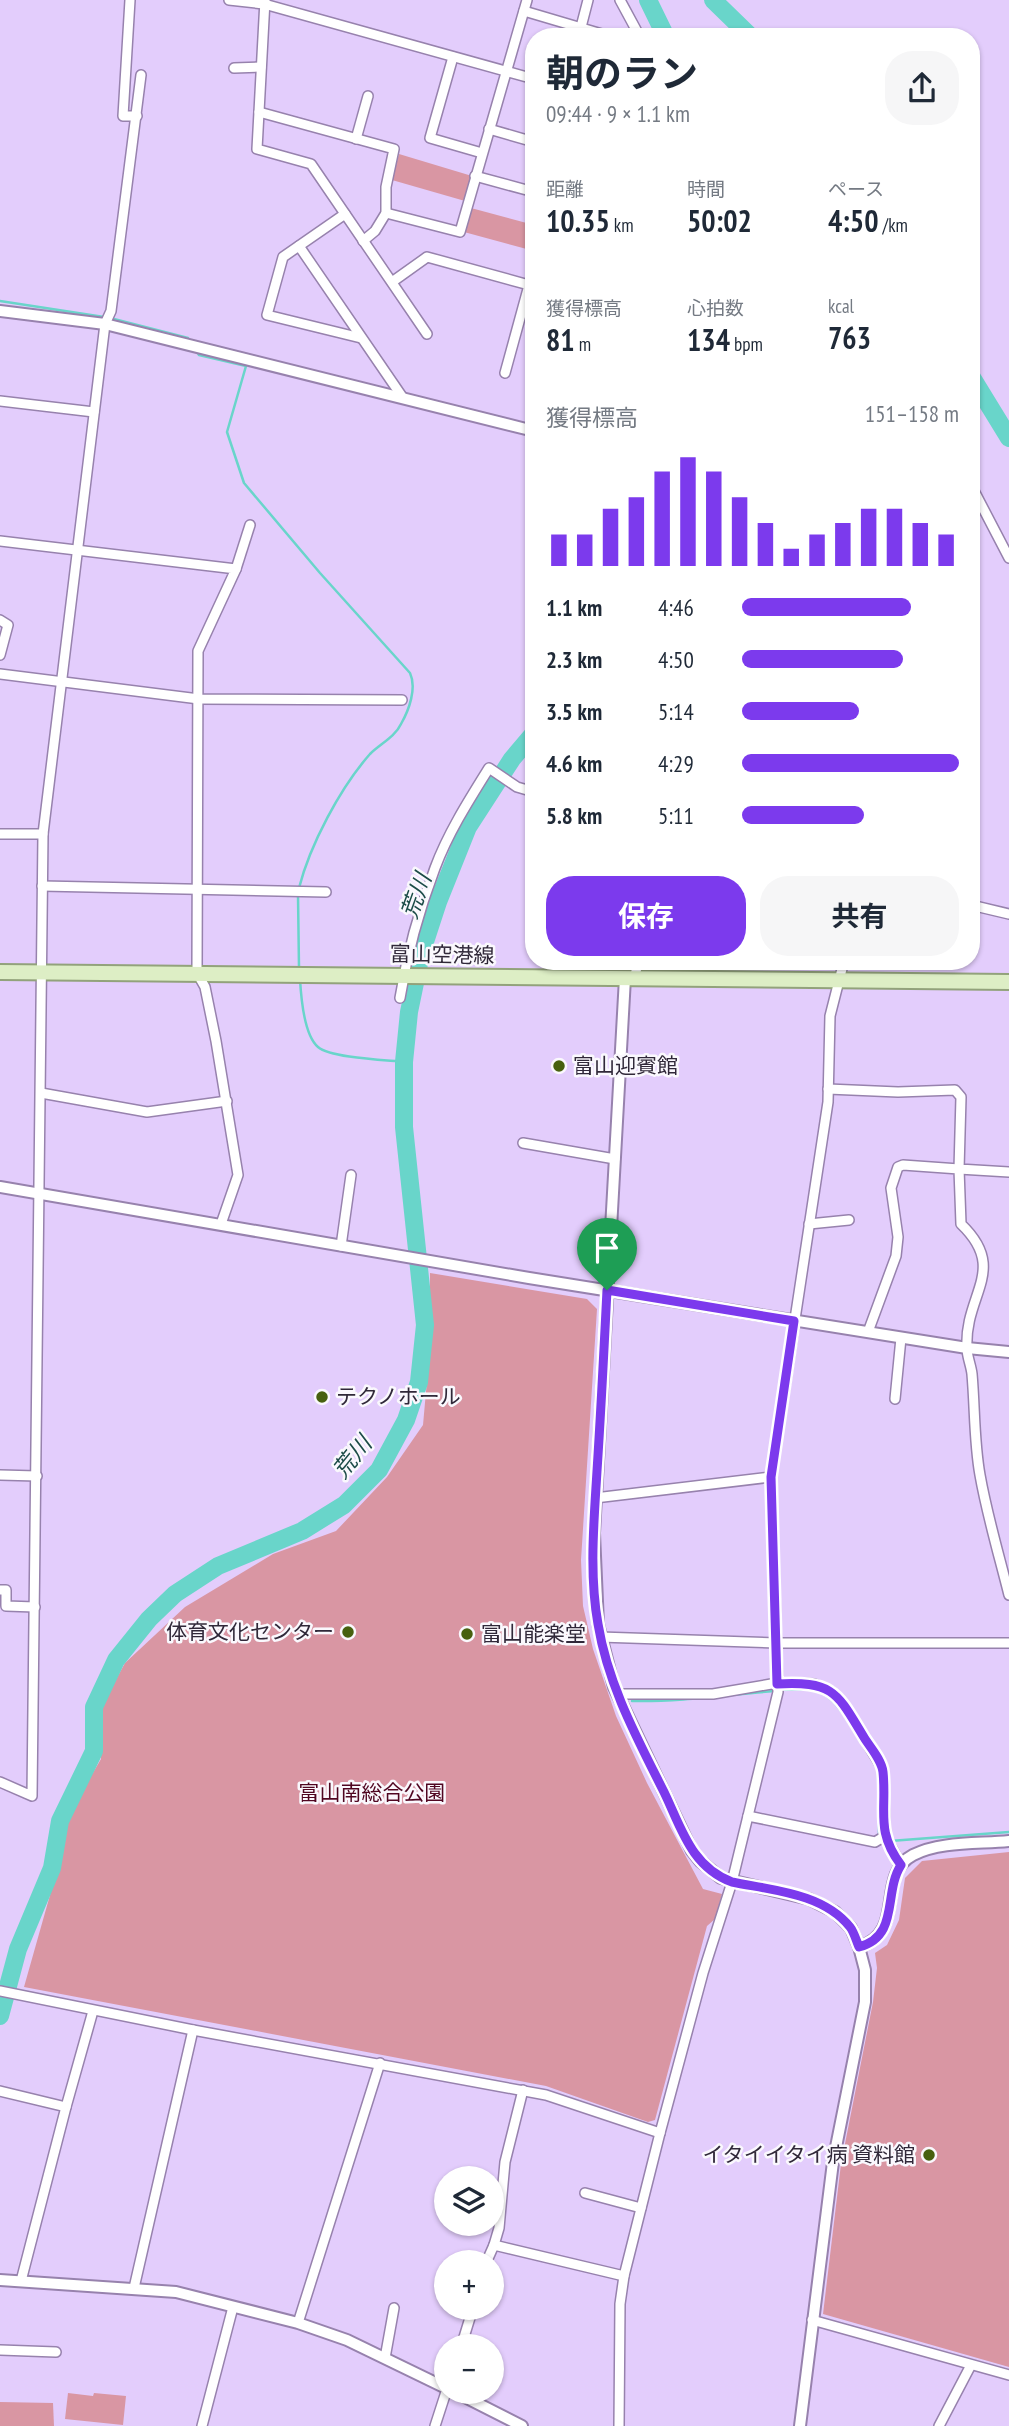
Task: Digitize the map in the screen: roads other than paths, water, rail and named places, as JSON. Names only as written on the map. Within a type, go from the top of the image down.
[{"type":"main road","name":"富山空港線","points":[[0,972],[1009,982]]},
{"type":"street","points":[[130,0],[123,116],[137,116]]},
{"type":"street","points":[[229,0],[264,2],[525,77]]},
{"type":"street","points":[[386,213],[460,232],[527,0]]},
{"type":"street","points":[[581,27],[588,0]]},
{"type":"street","points":[[620,0],[635,28]]},
{"type":"street","points":[[264,2],[257,149],[311,164],[426,334]]},
{"type":"street","points":[[524,11],[584,28]]},
{"type":"street","points":[[453,57],[430,138],[482,153]]},
{"type":"street","points":[[234,68],[261,68]]},
{"type":"street","points":[[0,1782],[32,1797],[43,834],[105,324],[111,311],[141,75]]},
{"type":"street","points":[[356,139],[368,96]]},
{"type":"street","points":[[259,112],[394,149],[386,187],[386,213],[375,231],[363,241]]},
{"type":"street","points":[[489,129],[525,139]]},
{"type":"street","points":[[475,176],[525,190]]},
{"type":"street","points":[[345,214],[283,257],[267,315],[360,338]]},
{"type":"street","points":[[299,246],[402,398]]},
{"type":"street","points":[[391,282],[426,257],[525,284]]},
{"type":"street","points":[[505,373],[525,300]]},
{"type":"street","points":[[0,311],[105,324],[525,429]]},
{"type":"street","points":[[0,401],[94,412]]},
{"type":"street","points":[[980,502],[1009,558]]},
{"type":"street","points":[[221,1224],[239,1175],[205,987],[197,973],[198,651],[236,569],[250,525]]},
{"type":"street","points":[[0,541],[236,569]]},
{"type":"street","points":[[0,620],[8,625],[0,655]]},
{"type":"street","points":[[0,674],[199,699],[402,700]]},
{"type":"street","points":[[400,998],[410,945],[435,867],[470,799],[489,768],[517,788],[525,790]]},
{"type":"street","points":[[0,834],[43,834]]},
{"type":"street","points":[[42,886],[326,891]]},
{"type":"street","points":[[980,907],[1009,914]]},
{"type":"street","points":[[634,970],[630,978],[615,1159],[595,1498],[594,1571],[600,1637],[617,1694],[692,1851],[712,1872],[732,1882],[809,1899],[835,1912],[851,1928],[864,1970],[864,2001],[834,2162],[800,2426]]},
{"type":"street","points":[[619,2426],[620,2304],[624,2276],[703,1973],[732,1882],[778,1687],[771,1477],[828,1089],[830,1016],[842,970]]},
{"type":"street","points":[[828,1089],[955,1090],[961,1097],[961,1224],[978,1236],[989,1260],[988,1278],[970,1321],[967,1348],[972,1371],[980,1475],[1009,1595]]},
{"type":"street","points":[[41,1093],[148,1112],[227,1101]]},
{"type":"street","points":[[523,1143],[615,1159]]},
{"type":"street","points":[[868,1332],[896,1256],[898,1237],[891,1188],[898,1167],[903,1165],[1009,1172]]},
{"type":"street","points":[[341,1246],[351,1175]]},
{"type":"street","points":[[0,1187],[794,1321],[1009,1352]]},
{"type":"street","points":[[809,1224],[849,1220]]},
{"type":"street","points":[[895,1399],[901,1338]]},
{"type":"street","points":[[0,1475],[37,1476]]},
{"type":"street","points":[[595,1498],[771,1477]]},
{"type":"street","points":[[0,1590],[6,1590],[6,1606],[35,1607]]},
{"type":"street","points":[[600,1637],[776,1643],[1009,1643]]},
{"type":"street","points":[[617,1694],[713,1694],[814,1684],[832,1692],[846,1709],[883,1769],[884,1836],[901,1865]]},
{"type":"street","points":[[748,1816],[876,1842],[884,1836]]},
{"type":"street","points":[[859,1947],[874,1941],[884,1928],[895,1873],[915,1854],[938,1847],[1009,1841]]},
{"type":"street","points":[[0,1991],[193,2030],[523,2090],[546,2095],[660,2133]]},
{"type":"street","points":[[20,2281],[93,2011]]},
{"type":"street","points":[[134,2288],[193,2030]]},
{"type":"street","points":[[298,2323],[380,2063]]},
{"type":"street","points":[[492,2250],[499,2228],[505,2162],[523,2090]]},
{"type":"street","points":[[0,2091],[66,2107]]},
{"type":"street","points":[[585,2193],[641,2208]]},
{"type":"street","points":[[494,2245],[624,2276]]},
{"type":"street","points":[[0,2280],[176,2292],[298,2323],[347,2340],[434,2384]]},
{"type":"street","points":[[202,2426],[233,2307]]},
{"type":"street","points":[[385,2358],[394,2308]]},
{"type":"street","points":[[812,2319],[1009,2375]]},
{"type":"street","points":[[0,2350],[56,2352]]},
{"type":"street","points":[[939,2426],[971,2365]]},
{"type":"street","points":[[435,2426],[442,2404]]},
{"type":"street","points":[[479,2404],[522,2426]]},
{"type":"waterway","name":"荒川","points":[[648,0],[662,28]]},
{"type":"waterway","points":[[713,0],[742,28]]},
{"type":"waterway","points":[[0,301],[104,317]]},
{"type":"waterway","points":[[110,318],[188,338],[190,342]]},
{"type":"waterway","points":[[196,350],[199,355],[246,366],[227,432],[244,483],[410,673],[412,679],[411,699],[401,724],[391,737],[370,754],[337,800],[318,836],[299,888]]},
{"type":"waterway","points":[[980,391],[1009,438]]},
{"type":"waterway","name":"荒川","points":[[0,2016],[18,1949],[52,1868],[60,1821],[94,1751],[94,1707],[116,1660],[149,1619],[175,1594],[218,1566],[302,1531],[344,1505],[379,1470],[406,1420],[419,1382],[425,1325],[404,1127],[404,1062],[409,1012],[421,954],[438,902],[468,827],[525,744]]},
{"type":"waterway","points":[[298,895],[299,968]]},
{"type":"waterway","points":[[300,979],[306,1025],[318,1047],[334,1054],[404,1062]]},
{"type":"waterway","points":[[780,1690],[806,1690],[824,1694],[852,1726]]},
{"type":"waterway","points":[[632,1701],[774,1691]]},
{"type":"waterway","points":[[875,1765],[878,1769],[881,1837]]},
{"type":"waterway","points":[[890,1841],[1009,1832]]},
{"type":"place","name":"富山迎賓館","points":[[559,1066]]},
{"type":"place","name":"テクノホール","points":[[322,1397]]},
{"type":"place","name":"体育文化センター","points":[[348,1632]]},
{"type":"place","name":"富山能楽堂","points":[[467,1634]]},
{"type":"place","name":"イタイイタイ病 資料館","points":[[929,2155]]},
{"type":"park label","name":"富山南総合公園","points":[[372,1793]]}]
